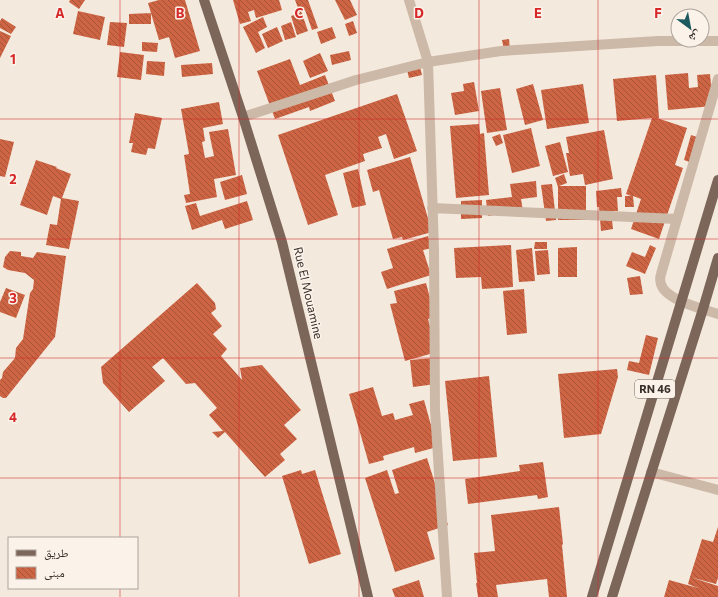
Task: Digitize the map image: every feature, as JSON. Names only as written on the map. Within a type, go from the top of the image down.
[{"type":"main road","name":"Rue El Mouamine","points":[[204,0],[243,117],[282,242],[368,597]]},
{"type":"main road","name":"RN 46","points":[[592,597],[718,180]]},
{"type":"main road","name":"RN 46","points":[[612,597],[718,258]]},
{"type":"street","points":[[409,0],[428,62],[434,259],[435,410],[447,597]]},
{"type":"street","points":[[243,117],[356,80],[428,62],[501,51],[658,41],[718,41]]},
{"type":"street","points":[[718,79],[661,274],[660,282],[666,293],[670,296],[682,302],[718,314]]},
{"type":"street","points":[[432,208],[677,220]]},
{"type":"street","points":[[651,472],[718,490]]},
{"type":"building","points":[[70,0],[85,0],[79,9],[69,2]]},
{"type":"building","points":[[159,0],[185,0],[200,51],[175,58],[169,37],[159,40],[148,3]]},
{"type":"building","points":[[233,0],[279,0],[282,10],[256,18],[254,10],[248,12],[251,21],[240,24]]},
{"type":"building","points":[[295,0],[308,0],[318,28],[312,30],[305,10],[301,11],[308,31],[297,35],[291,16],[300,13]]},
{"type":"building","points":[[335,0],[350,0],[357,15],[345,20]]},
{"type":"building","points":[[78,11],[105,17],[100,40],[73,34]]},
{"type":"building","points":[[151,13],[151,24],[129,24],[129,14]]},
{"type":"building","points":[[263,17],[267,27],[258,32],[265,48],[256,53],[243,27]]},
{"type":"building","points":[[2,18],[16,27],[11,34],[0,28],[0,21]]},
{"type":"building","points":[[353,21],[357,33],[349,36],[345,24]]},
{"type":"building","points":[[110,22],[127,23],[124,47],[107,45]]},
{"type":"building","points":[[291,22],[296,37],[285,40],[281,26]]},
{"type":"building","points":[[277,27],[283,41],[268,48],[262,34]]},
{"type":"building","points":[[332,27],[336,38],[321,44],[317,32]]},
{"type":"building","points":[[0,31],[11,36],[0,58]]},
{"type":"building","points":[[509,39],[510,50],[504,50],[502,40]]},
{"type":"building","points":[[142,42],[158,43],[157,52],[142,51]]},
{"type":"building","points":[[349,51],[351,60],[332,65],[330,55]]},
{"type":"building","points":[[120,52],[144,55],[141,80],[117,77]]},
{"type":"building","points":[[320,53],[328,71],[310,78],[303,61]]},
{"type":"building","points":[[290,59],[300,85],[325,75],[335,101],[310,111],[309,107],[275,119],[257,71]]},
{"type":"building","points":[[147,61],[165,62],[164,76],[146,74]]},
{"type":"building","points":[[212,63],[213,74],[182,77],[181,65]]},
{"type":"building","points":[[419,63],[422,75],[409,78],[406,66]]},
{"type":"building","points":[[688,73],[689,88],[698,87],[697,75],[710,74],[713,106],[668,110],[665,75]]},
{"type":"building","points":[[656,75],[659,118],[657,118],[687,128],[675,165],[683,168],[659,239],[631,229],[641,199],[633,196],[634,207],[625,207],[625,196],[631,196],[626,194],[652,118],[617,121],[613,79]]},
{"type":"building","points":[[474,82],[479,111],[455,115],[451,93],[464,91],[463,84]]},
{"type":"building","points":[[533,84],[543,120],[525,125],[516,89]]},
{"type":"building","points":[[583,84],[589,123],[547,129],[541,90]]},
{"type":"building","points":[[500,88],[507,130],[487,133],[481,91]]},
{"type":"building","points":[[397,94],[417,151],[394,159],[386,134],[378,137],[382,148],[363,154],[365,161],[325,175],[338,215],[308,225],[278,135]]},
{"type":"building","points":[[219,102],[223,124],[203,128],[205,141],[202,142],[205,158],[214,156],[209,132],[228,129],[236,175],[214,179],[217,197],[186,203],[184,195],[190,194],[184,155],[189,154],[181,109]]},
{"type":"building","points":[[135,113],[162,118],[155,149],[148,148],[146,155],[131,152],[133,143],[129,143]]},
{"type":"building","points":[[479,124],[480,134],[484,133],[489,195],[456,198],[450,126]]},
{"type":"building","points":[[531,128],[540,166],[512,173],[503,135]]},
{"type":"building","points":[[604,130],[613,179],[585,185],[583,174],[570,176],[566,153],[569,153],[566,137]]},
{"type":"building","points":[[500,134],[503,143],[496,146],[492,137]]},
{"type":"building","points":[[691,135],[700,138],[692,163],[684,160]]},
{"type":"building","points":[[0,139],[14,142],[5,177],[0,176]]},
{"type":"building","points":[[560,142],[568,172],[553,176],[545,146]]},
{"type":"building","points":[[410,157],[432,232],[403,240],[402,237],[393,239],[379,190],[373,192],[367,170]]},
{"type":"building","points":[[36,160],[57,167],[56,168],[71,174],[62,198],[79,201],[69,249],[46,245],[50,224],[57,225],[61,199],[53,196],[47,215],[20,205]]},
{"type":"building","points":[[358,169],[366,205],[352,208],[343,173]]},
{"type":"building","points":[[564,174],[567,183],[559,186],[586,186],[586,220],[558,220],[558,187],[555,178]]},
{"type":"building","points":[[242,175],[247,194],[225,200],[220,182]]},
{"type":"building","points":[[536,181],[537,197],[521,199],[523,211],[488,216],[486,200],[512,197],[510,184]]},
{"type":"building","points":[[552,184],[556,220],[546,221],[541,185]]},
{"type":"building","points":[[621,188],[622,197],[617,197],[618,211],[611,211],[613,229],[601,231],[596,191]]},
{"type":"building","points":[[482,200],[482,218],[461,219],[461,201]]},
{"type":"building","points":[[247,201],[253,220],[225,229],[222,220],[192,230],[185,206],[196,203],[200,216]]},
{"type":"building","points":[[428,236],[432,248],[423,250],[431,275],[387,289],[381,272],[393,268],[387,249]]},
{"type":"building","points":[[535,242],[547,242],[547,249],[534,249]]},
{"type":"building","points":[[511,245],[513,287],[482,289],[481,277],[456,278],[454,248]]},
{"type":"building","points":[[650,245],[656,248],[645,274],[626,266],[632,252],[645,257]]},
{"type":"building","points":[[577,247],[577,277],[558,277],[558,248]]},
{"type":"building","points":[[532,248],[535,281],[519,282],[516,250]]},
{"type":"building","points":[[548,250],[550,274],[537,275],[535,251]]},
{"type":"building","points":[[10,251],[21,252],[21,256],[33,258],[37,252],[66,256],[55,337],[6,398],[3,398],[0,396],[0,380],[3,372],[15,358],[16,348],[23,339],[30,293],[33,289],[34,280],[25,273],[8,270],[3,267],[5,257]]},
{"type":"building","points":[[640,276],[643,294],[630,295],[627,278]]},
{"type":"building","points":[[197,283],[215,303],[216,309],[211,313],[222,326],[213,334],[227,349],[221,356],[242,380],[240,368],[262,365],[301,410],[284,425],[297,439],[280,454],[285,460],[265,477],[225,432],[218,438],[212,432],[223,431],[209,415],[217,408],[195,383],[186,384],[163,358],[152,367],[165,381],[129,412],[103,383],[101,367]]},
{"type":"building","points":[[426,283],[435,317],[428,319],[437,352],[405,361],[390,304],[397,303],[394,291]]},
{"type":"building","points":[[6,288],[25,295],[16,318],[0,312],[0,302]]},
{"type":"building","points":[[524,289],[527,333],[507,335],[503,291]]},
{"type":"building","points":[[646,335],[658,338],[649,375],[627,370],[629,361],[639,363]]},
{"type":"building","points":[[433,358],[436,384],[413,387],[410,360]]},
{"type":"building","points":[[617,369],[618,377],[601,434],[564,438],[558,374]]},
{"type":"building","points":[[489,376],[497,457],[453,461],[445,381]]},
{"type":"building","points":[[373,387],[382,416],[393,413],[395,420],[413,415],[409,404],[424,400],[437,447],[415,453],[414,447],[383,456],[384,460],[369,464],[349,394]]},
{"type":"building","points":[[427,458],[448,525],[427,532],[435,559],[395,572],[365,478],[387,470],[395,494],[399,493],[392,470]]},
{"type":"building","points":[[543,462],[548,497],[538,499],[537,495],[468,504],[465,479],[520,471],[519,465]]},
{"type":"building","points":[[301,470],[302,474],[315,470],[341,554],[309,564],[282,476]]},
{"type":"building","points":[[559,507],[567,597],[549,597],[547,579],[496,585],[498,597],[478,597],[474,553],[495,551],[491,515]]},
{"type":"building","points":[[718,527],[718,578],[716,584],[690,577],[702,539],[713,542]]},
{"type":"building","points":[[690,577],[718,586],[718,597],[664,597],[669,580],[698,588],[688,584]]},
{"type":"building","points":[[419,580],[424,597],[395,597],[392,589]]}]
